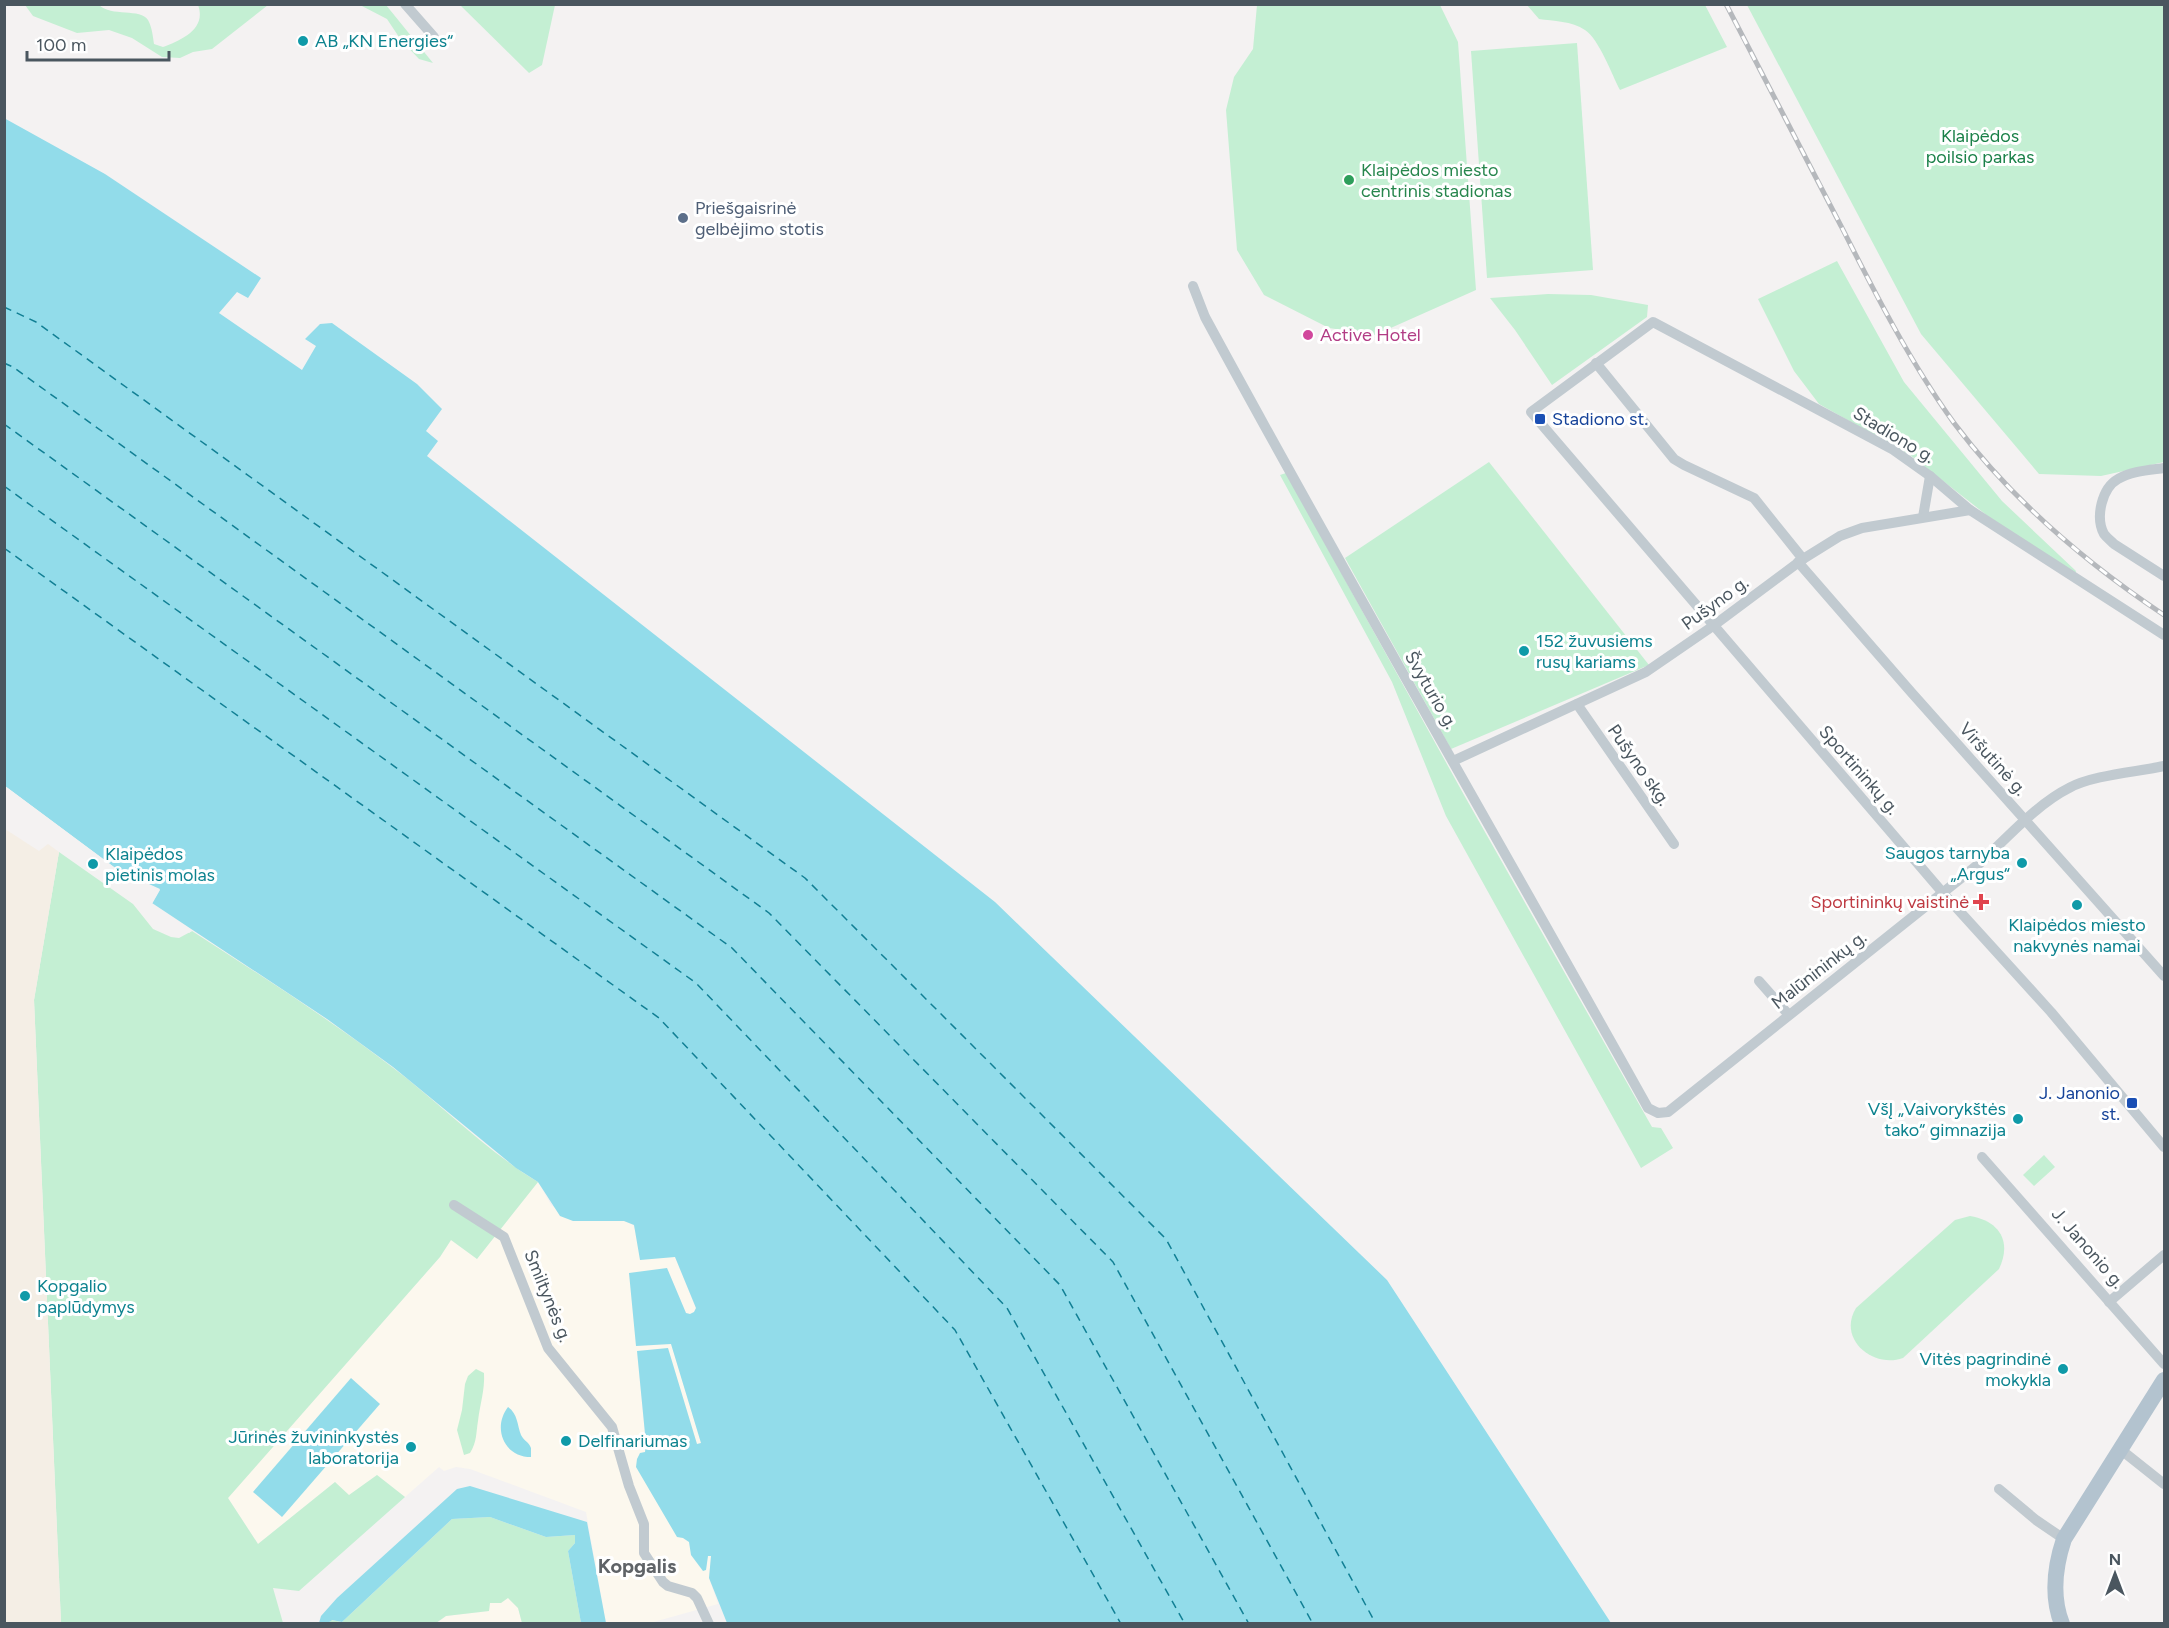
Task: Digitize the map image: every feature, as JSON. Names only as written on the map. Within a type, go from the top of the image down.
[{"type":"main road","points":[[2062,1623],[2055,1580],[2056,1567],[2064,1539],[2164,1380]]},
{"type":"street","points":[[405,4],[434,37]]},
{"type":"street","name":"Švyturio g.","points":[[1193,286],[1205,317],[1266,430],[1648,1108]]},
{"type":"street","name":"Stadiono g.","points":[[1531,412],[1653,322],[1892,449],[1930,476],[1970,510],[2164,635]]},
{"type":"street","points":[[1596,363],[1674,459],[1754,498],[1801,561]]},
{"type":"street","name":"Sportininkų g.","points":[[1531,412],[2164,1147]]},
{"type":"street","points":[[2164,468],[2119,478],[2105,493],[2101,510],[2103,532],[2114,544],[2164,576]]},
{"type":"street","points":[[1923,517],[1930,476]]},
{"type":"street","name":"Pušyno g.","points":[[1453,761],[1646,672],[1801,561],[1852,531],[1970,510]]},
{"type":"street","name":"Viršutinė g.","points":[[1801,561],[2025,821],[2164,976]]},
{"type":"street","name":"Pušyno skg.","points":[[1577,704],[1674,844]]},
{"type":"street","name":"Malūnininkų g.","points":[[1648,1108],[1658,1113],[1668,1112],[1788,1014],[1943,893],[1980,863],[2025,821],[2070,787],[2087,781],[2164,766]]},
{"type":"street","points":[[1759,981],[1788,1014]]},
{"type":"street","name":"J. Janonio g.","points":[[1982,1157],[2164,1364]]},
{"type":"street","name":"Smiltynės g.","points":[[454,1205],[504,1237],[548,1348],[612,1427],[629,1486],[642,1515],[644,1553],[663,1582],[668,1586],[692,1593],[697,1598],[709,1623]]},
{"type":"street","points":[[2109,1302],[2164,1255]]},
{"type":"street","points":[[2120,1449],[2164,1485]]},
{"type":"street","points":[[1999,1489],[2036,1520],[2064,1539]]},
{"type":"shaded area","points":[[538,1182],[551,1205],[573,1221],[624,1221],[633,1225],[635,1229],[675,1257],[696,1309],[690,1314],[686,1313],[667,1268],[636,1346],[671,1343],[701,1443],[697,1444],[637,1352],[645,1453],[683,1538],[689,1542],[706,1570],[708,1555],[711,1556],[709,1578],[718,1604],[650,1623],[606,1623],[586,1512],[470,1469],[456,1467],[444,1471],[439,1467],[405,1497],[377,1475],[348,1496],[335,1482],[258,1544],[228,1498],[440,1257],[451,1240],[477,1259]]},
{"type":"shaded area","points":[[508,1598],[518,1608],[522,1623],[436,1624],[446,1616],[489,1611],[490,1603]]},
{"type":"green space","points":[[25,5],[99,5],[111,11],[139,14],[148,20],[154,44],[163,47],[184,37],[196,27],[200,13],[198,5],[268,5],[212,49],[193,52],[180,58],[162,57],[132,38],[109,30],[77,33],[33,16]]},
{"type":"green space","points":[[360,5],[386,5],[433,63],[419,59],[401,40],[387,19]]},
{"type":"green space","points":[[460,5],[555,5],[542,65],[529,73]]},
{"type":"green space","name":"Klaipėdos miesto centrinis stadionas","points":[[1257,5],[1440,5],[1458,42],[1476,290],[1375,335],[1329,328],[1264,295],[1237,250],[1226,110],[1234,77],[1253,49]]},
{"type":"green space","points":[[1527,5],[1705,5],[1727,47],[1620,90],[1600,49],[1585,30],[1562,22],[1539,19]]},
{"type":"green space","name":"Klaipėdos poilsio parkas","points":[[1747,5],[2164,5],[2164,462],[2101,476],[2039,474],[1921,334]]},
{"type":"green space","points":[[1577,43],[1593,270],[1487,278],[1471,51]]},
{"type":"green space","points":[[1837,261],[1904,382],[2002,501],[2076,571],[2075,574],[1989,517],[1910,455],[1819,404],[1794,371],[1758,299]]},
{"type":"green space","points":[[1548,294],[1591,295],[1648,305],[1647,317],[1552,385],[1490,298]]},
{"type":"green space","points":[[1489,462],[1649,665],[1451,749],[1345,558]]},
{"type":"green space","points":[[1286,473],[1464,795],[1652,1127],[1661,1128],[1673,1148],[1641,1168],[1446,816],[1392,682],[1280,475]]},
{"type":"green space","points":[[59,852],[133,904],[153,929],[179,938],[192,931],[319,1014],[410,1081],[500,1156],[538,1182],[477,1259],[451,1240],[440,1257],[228,1498],[258,1544],[335,1482],[349,1495],[377,1475],[405,1497],[299,1591],[273,1588],[283,1623],[61,1623],[34,1000]]},
{"type":"green space","points":[[2044,1155],[2055,1167],[2034,1186],[2023,1175]]},
{"type":"green space","points":[[1970,1216],[1989,1223],[2001,1234],[2004,1250],[1999,1269],[1903,1358],[1880,1359],[1861,1349],[1851,1330],[1851,1320],[1856,1308],[1955,1220]]},
{"type":"green space","points":[[476,1369],[484,1373],[483,1391],[475,1441],[470,1453],[464,1455],[457,1430],[465,1384],[468,1376]]},
{"type":"green space","points":[[490,1517],[546,1537],[575,1535],[575,1543],[568,1551],[581,1623],[522,1623],[518,1608],[508,1598],[501,1603],[490,1603],[489,1611],[446,1616],[436,1623],[328,1624],[331,1620],[342,1622],[452,1519]]},
{"type":"sand","name":"Kopgalio paplūdymys","points":[[5,829],[39,851],[48,844],[59,852],[34,1000],[61,1623],[5,1623]]},
{"type":"water","points":[[4,118],[105,174],[261,278],[248,298],[237,292],[219,313],[302,370],[316,346],[305,339],[320,324],[332,323],[417,384],[442,409],[426,431],[438,441],[427,456],[995,902],[1387,1280],[1611,1623],[727,1623],[709,1578],[711,1556],[708,1556],[706,1570],[703,1571],[691,1555],[689,1542],[677,1537],[636,1467],[640,1453],[645,1452],[646,1444],[637,1351],[668,1348],[697,1444],[701,1443],[671,1344],[636,1346],[629,1273],[667,1268],[686,1313],[694,1312],[696,1308],[675,1257],[640,1260],[634,1225],[624,1221],[573,1221],[560,1216],[538,1182],[516,1168],[393,1067],[327,1019],[152,903],[160,889],[118,870],[5,786]]},
{"type":"water","points":[[351,1378],[380,1404],[282,1517],[253,1492]]},
{"type":"water","points":[[508,1407],[515,1416],[521,1435],[531,1448],[531,1457],[514,1452],[503,1440],[501,1424]]},
{"type":"water","points":[[470,1486],[587,1522],[606,1623],[581,1623],[568,1551],[575,1543],[575,1535],[546,1537],[490,1517],[452,1519],[342,1622],[332,1620],[328,1623],[319,1623],[321,1616],[337,1598],[457,1489]]},
{"type":"pier","points":[[5,786],[118,870],[160,890],[152,904],[192,931],[189,933],[150,905],[149,902],[156,891],[116,872],[4,790]]},
{"type":"ferry route","points":[[4,307],[36,322],[805,878],[1166,1239],[1376,1624]]},
{"type":"ferry route","points":[[4,363],[13,367],[769,913],[1113,1262],[1313,1624]]},
{"type":"ferry route","points":[[4,424],[732,948],[1060,1285],[1249,1624]]},
{"type":"ferry route","points":[[4,486],[696,983],[1007,1308],[1185,1624]]},
{"type":"ferry route","points":[[4,548],[659,1018],[955,1330],[1121,1624]]},
{"type":"railway","points":[[1726,4],[1880,302],[1908,352],[1954,423],[2000,478],[2051,528],[2106,574],[2164,615]]},
{"type":"place","name":"AB „KN Energies“","points":[[303,41]]},
{"type":"place","name":"Klaipėdos miesto centrinis stadionas","points":[[1349,180]]},
{"type":"place","name":"Priešgaisrinė gelbėjimo stotis","points":[[683,218]]},
{"type":"place","name":"Active Hotel","points":[[1308,335]]},
{"type":"place","name":"Stadiono st.","points":[[1540,419]]},
{"type":"place","name":"152 žuvusiems rusų kariams","points":[[1524,651]]},
{"type":"place","name":"Saugos tarnyba „Argus“","points":[[2022,863]]},
{"type":"place","name":"Klaipėdos pietinis molas","points":[[93,864]]},
{"type":"place","name":"Sportininkų vaistinė","points":[[1981,902]]},
{"type":"place","name":"Klaipėdos miesto nakvynės namai","points":[[2077,905]]},
{"type":"place","name":"J. Janonio st.","points":[[2132,1103]]},
{"type":"place","name":"VšĮ „Vaivorykštės tako“ gimnazija","points":[[2018,1119]]},
{"type":"place","name":"Kopgalio paplūdymys","points":[[25,1296]]},
{"type":"place","name":"Vitės pagrindinė mokykla","points":[[2063,1369]]},
{"type":"place","name":"Delfinariumas","points":[[566,1441]]},
{"type":"place","name":"Jūrinės žuvininkystės laboratorija","points":[[411,1447]]},
{"type":"district","name":"Kopgalis","points":[[637,1566]]}]
